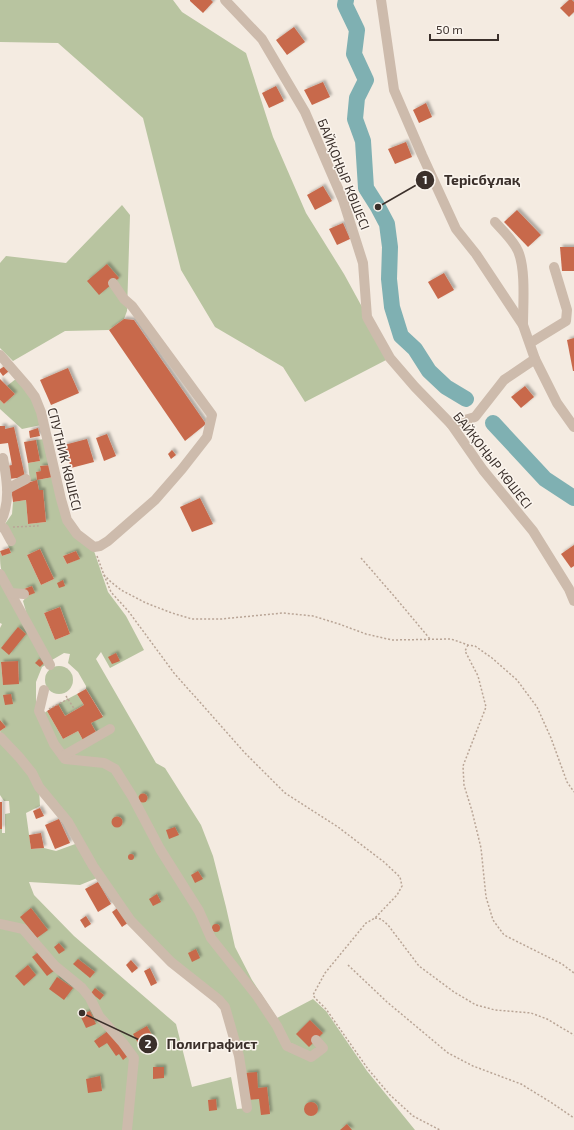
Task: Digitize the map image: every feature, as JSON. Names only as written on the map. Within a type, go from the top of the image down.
[{"type":"street","name":"БАЙҚОҢЫР КӨШЕСІ","points":[[225,0],[262,39],[305,112],[343,200],[364,263],[367,317],[390,358],[415,387],[451,424],[483,470],[533,530],[565,583],[574,601]]},
{"type":"street","points":[[381,0],[394,90],[422,155],[456,229],[476,254],[523,325],[535,359],[557,403],[574,428]]},
{"type":"street","points":[[495,222],[505,233],[518,252],[522,270],[523,325]]},
{"type":"street","points":[[530,343],[566,321],[567,310],[554,267]]},
{"type":"street","points":[[94,547],[100,546],[108,541],[155,500],[207,437],[212,415],[132,306],[124,299],[113,283]]},
{"type":"street","name":"СПУТНИК КӨШЕСІ","points":[[0,355],[27,386],[41,412],[67,520],[77,534],[94,547]]},
{"type":"street","points":[[451,424],[475,417],[504,380],[535,359]]},
{"type":"street","points":[[3,458],[7,486],[3,504],[6,512],[1,526],[11,541]]},
{"type":"street","points":[[7,486],[26,479]]},
{"type":"street","points":[[0,574],[50,665]]},
{"type":"street","points":[[11,593],[24,594]]},
{"type":"street","points":[[44,690],[39,712],[54,744],[65,759],[104,763],[115,769],[132,796],[160,849],[199,911],[211,938],[257,996],[277,1026],[287,1046],[311,1057],[323,1048],[316,1040]]},
{"type":"street","points":[[63,756],[110,729]]},
{"type":"street","points":[[0,737],[19,756],[32,773],[39,787],[68,822],[93,866],[131,921],[171,962],[219,1000],[225,1007],[238,1056],[247,1108]]},
{"type":"street","points":[[0,924],[23,929],[55,966],[82,988],[90,998],[99,1016],[134,1058],[129,1124],[127,1130]]},
{"type":"path","points":[[1,526],[38,526],[37,523]]},
{"type":"path","points":[[94,547],[112,592],[174,673],[250,758],[285,793],[338,827],[384,862],[400,877],[402,886],[397,895],[375,918],[366,923],[325,973],[313,994],[326,1009],[363,1063],[390,1095],[413,1116],[440,1130]]},
{"type":"path","points":[[361,558],[430,639]]},
{"type":"path","points":[[104,575],[122,590],[172,613],[192,619],[221,619],[283,613],[313,616],[366,634],[392,640],[451,639],[474,646],[492,658],[517,680],[537,707],[551,738],[567,782],[574,792]]},
{"type":"path","points":[[468,645],[465,651],[478,676],[486,707],[463,766],[464,785],[481,848],[486,896],[493,920],[504,935],[562,964],[574,973]]},
{"type":"path","points":[[66,696],[75,710]]},
{"type":"path","points":[[40,714],[68,699]]},
{"type":"path","points":[[375,918],[382,919],[388,925],[419,966],[454,992],[476,1005],[495,1010],[531,1013],[547,1019],[574,1035]]},
{"type":"path","points":[[348,965],[386,1002],[448,1053],[473,1066],[521,1084],[574,1118]]},
{"type":"green space","points":[[0,0],[173,0],[182,12],[246,53],[273,137],[306,213],[344,274],[390,358],[305,402],[283,367],[215,327],[181,270],[143,118],[58,43],[0,42]]},
{"type":"green space","points":[[122,205],[130,215],[127,311],[124,319],[109,330],[65,331],[13,361],[0,348],[0,263],[6,256],[66,263]]},
{"type":"green space","points":[[17,378],[33,399],[41,425],[22,429],[0,409],[0,400],[4,404],[15,394],[7,386]]},
{"type":"green space","points":[[45,439],[52,465],[40,466],[41,471],[36,472],[37,480],[53,477],[58,501],[68,528],[74,537],[94,551],[108,592],[126,616],[144,650],[110,668],[101,652],[96,659],[156,763],[165,768],[201,825],[213,856],[235,947],[252,980],[277,1018],[313,999],[326,1011],[367,1071],[415,1130],[0,1130],[0,829],[2,829],[2,833],[5,833],[5,814],[10,813],[9,801],[4,801],[0,795],[0,737],[4,741],[0,731],[6,727],[0,720],[0,628],[2,624],[0,623],[0,579],[47,664],[42,667],[36,682],[36,710],[51,745],[57,751],[63,753],[42,715],[47,711],[63,739],[78,731],[84,742],[97,734],[91,723],[103,716],[86,689],[86,686],[78,672],[68,663],[70,654],[64,653],[52,660],[27,615],[23,601],[27,596],[34,593],[32,586],[14,590],[6,580],[1,568],[0,551],[2,556],[11,553],[5,537],[10,535],[5,524],[12,514],[13,502],[26,500],[28,524],[46,522],[43,490],[39,490],[37,481],[30,481],[28,463],[40,461],[36,440]],"holes":[[[40,549],[54,579],[41,585],[27,555]],[[76,551],[79,559],[67,564],[63,556]],[[60,607],[70,634],[55,640],[44,613]],[[18,661],[19,684],[3,684],[1,663]],[[39,788],[68,822],[93,866],[131,921],[171,962],[219,1000],[225,1007],[239,1056],[247,1108],[237,1109],[231,1077],[192,1087],[176,1024],[74,936],[34,895],[29,882],[80,885],[97,878],[78,843],[56,851],[44,848],[31,849],[26,813],[40,806]],[[133,794],[147,823],[179,876],[175,878],[132,801]]]},
{"type":"green space","points":[[59,666],[69,670],[73,680],[69,690],[59,694],[49,690],[45,680],[49,670]]},
{"type":"green space","points":[[77,694],[84,705],[65,716],[58,704]]},
{"type":"building","points":[[190,0],[211,0],[213,2],[203,13]]},
{"type":"building","points":[[569,0],[574,2],[574,12],[569,17],[560,8]]},
{"type":"building","points":[[294,27],[305,42],[287,55],[276,40]]},
{"type":"building","points":[[323,82],[330,97],[312,105],[304,90]]},
{"type":"building","points":[[276,86],[284,101],[269,108],[262,93]]},
{"type":"building","points":[[426,103],[432,117],[419,123],[413,110]]},
{"type":"building","points":[[406,142],[412,157],[395,164],[388,149]]},
{"type":"building","points":[[323,186],[332,201],[315,210],[307,195]]},
{"type":"building","points":[[517,210],[541,235],[528,247],[504,222]]},
{"type":"building","points":[[343,223],[350,239],[337,245],[329,229]]},
{"type":"building","points":[[560,247],[574,247],[574,271],[562,271]]},
{"type":"building","points":[[107,264],[119,278],[99,295],[87,281]]},
{"type":"building","points":[[444,273],[454,290],[438,299],[428,282]]},
{"type":"building","points":[[124,319],[134,320],[206,424],[185,441],[109,330]]},
{"type":"building","points":[[574,338],[574,371],[573,371],[567,340]]},
{"type":"building","points":[[5,366],[9,371],[3,376],[0,369]]},
{"type":"building","points":[[68,368],[79,393],[51,405],[40,380]]},
{"type":"building","points":[[0,379],[15,394],[4,404],[0,400]]},
{"type":"building","points":[[525,386],[534,397],[521,408],[511,397]]},
{"type":"building","points":[[0,426],[5,426],[5,429],[14,427],[25,477],[9,479],[7,466],[12,465],[8,443],[0,444]]},
{"type":"building","points":[[38,428],[40,436],[30,438],[29,431]]},
{"type":"building","points":[[107,434],[116,456],[104,461],[96,438]]},
{"type":"building","points":[[87,439],[94,462],[71,468],[64,445]]},
{"type":"building","points":[[36,440],[40,461],[28,463],[24,442]]},
{"type":"building","points":[[172,450],[176,455],[171,459],[168,454]]},
{"type":"building","points":[[52,465],[53,477],[37,480],[36,472],[41,471],[40,466]]},
{"type":"building","points":[[37,480],[39,490],[43,490],[46,522],[28,524],[26,500],[13,502],[11,488]]},
{"type":"building","points":[[200,498],[213,524],[192,532],[180,507]]},
{"type":"building","points":[[574,545],[574,566],[571,568],[561,554]]},
{"type":"building","points":[[9,548],[11,553],[2,556],[0,551]]},
{"type":"building","points":[[40,549],[54,579],[41,585],[27,555]]},
{"type":"building","points":[[76,551],[80,559],[67,564],[63,556]]},
{"type":"building","points":[[63,580],[65,586],[59,588],[57,583]]},
{"type":"building","points":[[32,586],[35,593],[27,596],[24,589]]},
{"type":"building","points":[[60,607],[70,634],[55,640],[44,613]]},
{"type":"building","points":[[18,627],[26,634],[9,655],[1,648]]},
{"type":"building","points":[[116,653],[120,661],[112,664],[108,657]]},
{"type":"building","points":[[39,659],[44,663],[40,667],[35,663]]},
{"type":"building","points":[[18,661],[19,684],[3,685],[1,662]]},
{"type":"building","points":[[86,689],[103,717],[91,723],[97,734],[84,742],[78,731],[63,739],[47,711],[58,704],[65,716],[84,705],[77,694]]},
{"type":"building","points":[[11,694],[13,704],[5,705],[3,695]]},
{"type":"building","points":[[0,720],[6,727],[0,731]]},
{"type":"building","points":[[143,793],[148,798],[143,803],[138,798]]},
{"type":"building","points":[[0,802],[2,802],[2,829],[0,829]]},
{"type":"building","points":[[40,808],[44,816],[36,819],[33,811]]},
{"type":"building","points":[[117,816],[121,818],[123,822],[121,826],[117,828],[113,826],[111,822],[113,818]]},
{"type":"building","points":[[59,819],[70,843],[55,849],[45,825]]},
{"type":"building","points":[[175,827],[179,835],[169,839],[166,830]]},
{"type":"building","points":[[41,833],[44,848],[31,849],[29,835]]},
{"type":"building","points":[[131,854],[134,857],[131,860],[128,857]]},
{"type":"building","points":[[198,871],[203,879],[195,883],[191,875]]},
{"type":"building","points":[[98,882],[111,904],[98,912],[85,889]]},
{"type":"building","points":[[157,894],[161,902],[153,906],[149,899]]},
{"type":"building","points":[[119,907],[129,922],[122,927],[112,912]]},
{"type":"building","points":[[31,908],[48,930],[37,938],[20,917]]},
{"type":"building","points":[[86,916],[91,924],[85,928],[80,920]]},
{"type":"building","points":[[214,924],[218,924],[220,928],[218,932],[214,932],[212,930],[212,926]]},
{"type":"building","points":[[59,943],[65,950],[59,954],[54,947]]},
{"type":"building","points":[[196,949],[200,958],[192,962],[188,953]]},
{"type":"building","points":[[40,951],[55,970],[47,976],[32,957]]},
{"type":"building","points":[[78,959],[95,972],[90,978],[73,964]]},
{"type":"building","points":[[131,960],[138,968],[132,973],[126,965]]},
{"type":"building","points":[[28,965],[36,975],[24,986],[15,976]]},
{"type":"building","points":[[150,968],[157,983],[151,986],[144,971]]},
{"type":"building","points":[[57,977],[73,988],[64,1000],[49,989]]},
{"type":"building","points":[[95,988],[104,995],[100,1000],[91,993]]},
{"type":"building","points":[[90,1011],[96,1024],[86,1028],[80,1015]]},
{"type":"building","points":[[310,1020],[323,1033],[309,1047],[296,1034]]},
{"type":"building","points":[[147,1026],[153,1037],[139,1045],[133,1034]]},
{"type":"building","points":[[108,1031],[129,1055],[123,1060],[119,1054],[116,1056],[107,1043],[99,1048],[94,1041]]},
{"type":"building","points":[[153,1067],[164,1067],[164,1078],[153,1079]]},
{"type":"building","points":[[257,1072],[258,1088],[267,1087],[270,1114],[261,1115],[259,1099],[248,1100],[245,1073]]},
{"type":"building","points":[[100,1076],[102,1091],[88,1093],[86,1079]]},
{"type":"building","points":[[216,1099],[217,1110],[209,1111],[208,1100]]},
{"type":"building","points":[[311,1102],[316,1104],[318,1109],[316,1114],[311,1116],[306,1114],[304,1109],[306,1104]]},
{"type":"building","points":[[347,1124],[352,1130],[340,1130]]},
{"type":"waterway","points":[[346,0],[345,5],[357,30],[354,54],[366,80],[357,98],[355,119],[363,141],[366,188],[387,224],[390,247],[389,279],[392,307],[401,336],[415,349],[429,371],[446,387],[466,399]]},
{"type":"waterway","points":[[493,423],[545,479],[574,498]]},
{"type":"place","name":"Терісбұлақ","points":[[378,207]]},
{"type":"place","name":"Полиграфист","points":[[82,1013]]}]
